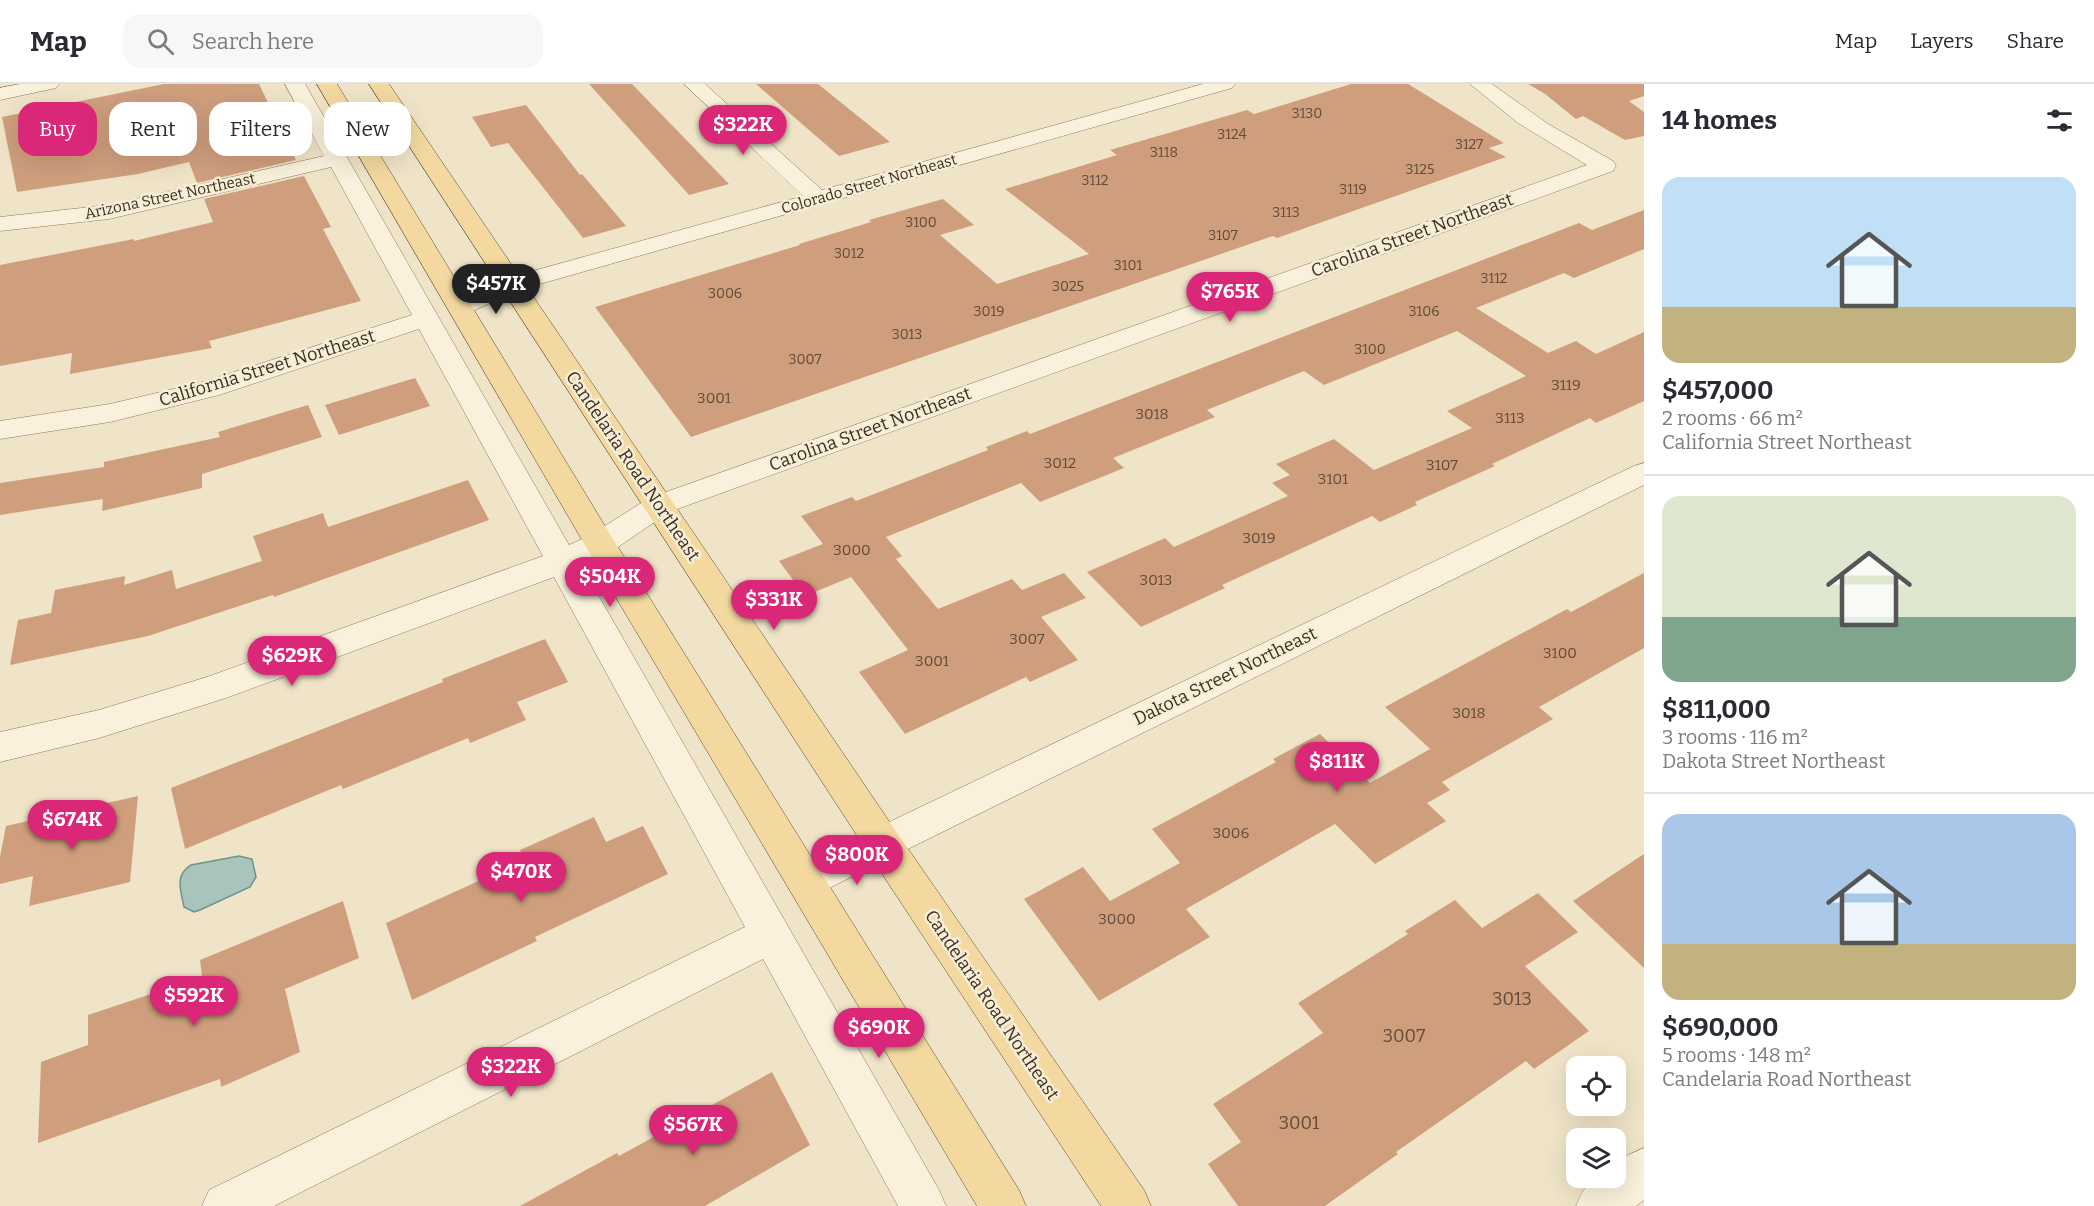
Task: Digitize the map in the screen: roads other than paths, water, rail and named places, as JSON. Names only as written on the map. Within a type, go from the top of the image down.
[{"type":"main road","points":[[327,84],[600,544],[807,880],[1003,1206]]},
{"type":"main road","name":"Candelaria Road Northeast","points":[[379,84],[882,842],[1128,1206]]},
{"type":"street","points":[[0,94],[49,84]]},
{"type":"street","points":[[295,84],[924,1206]]},
{"type":"street","points":[[694,84],[819,199]]},
{"type":"street","name":"Colorado Street Northeast","points":[[513,284],[1225,84]]},
{"type":"street","name":"Carolina Street Northeast","points":[[0,747],[99,724],[214,688],[564,562],[600,544],[659,505],[1605,166],[1542,132],[1509,109],[1480,84]]},
{"type":"street","name":"Arizona Street Northeast","points":[[0,224],[109,212],[339,159]]},
{"type":"street","points":[[461,307],[513,284]]},
{"type":"street","name":"California Street Northeast","points":[[0,430],[110,413],[210,389],[426,319]]},
{"type":"street","name":"Dakota Street Northeast","points":[[807,880],[1644,473]]},
{"type":"street","points":[[225,1206],[771,934]]},
{"type":"street","points":[[1599,1206],[1644,1171]]},
{"type":"water","points":[[239,856],[252,859],[256,877],[250,887],[194,912],[184,907],[180,884],[182,874],[186,869],[191,865]]}]
